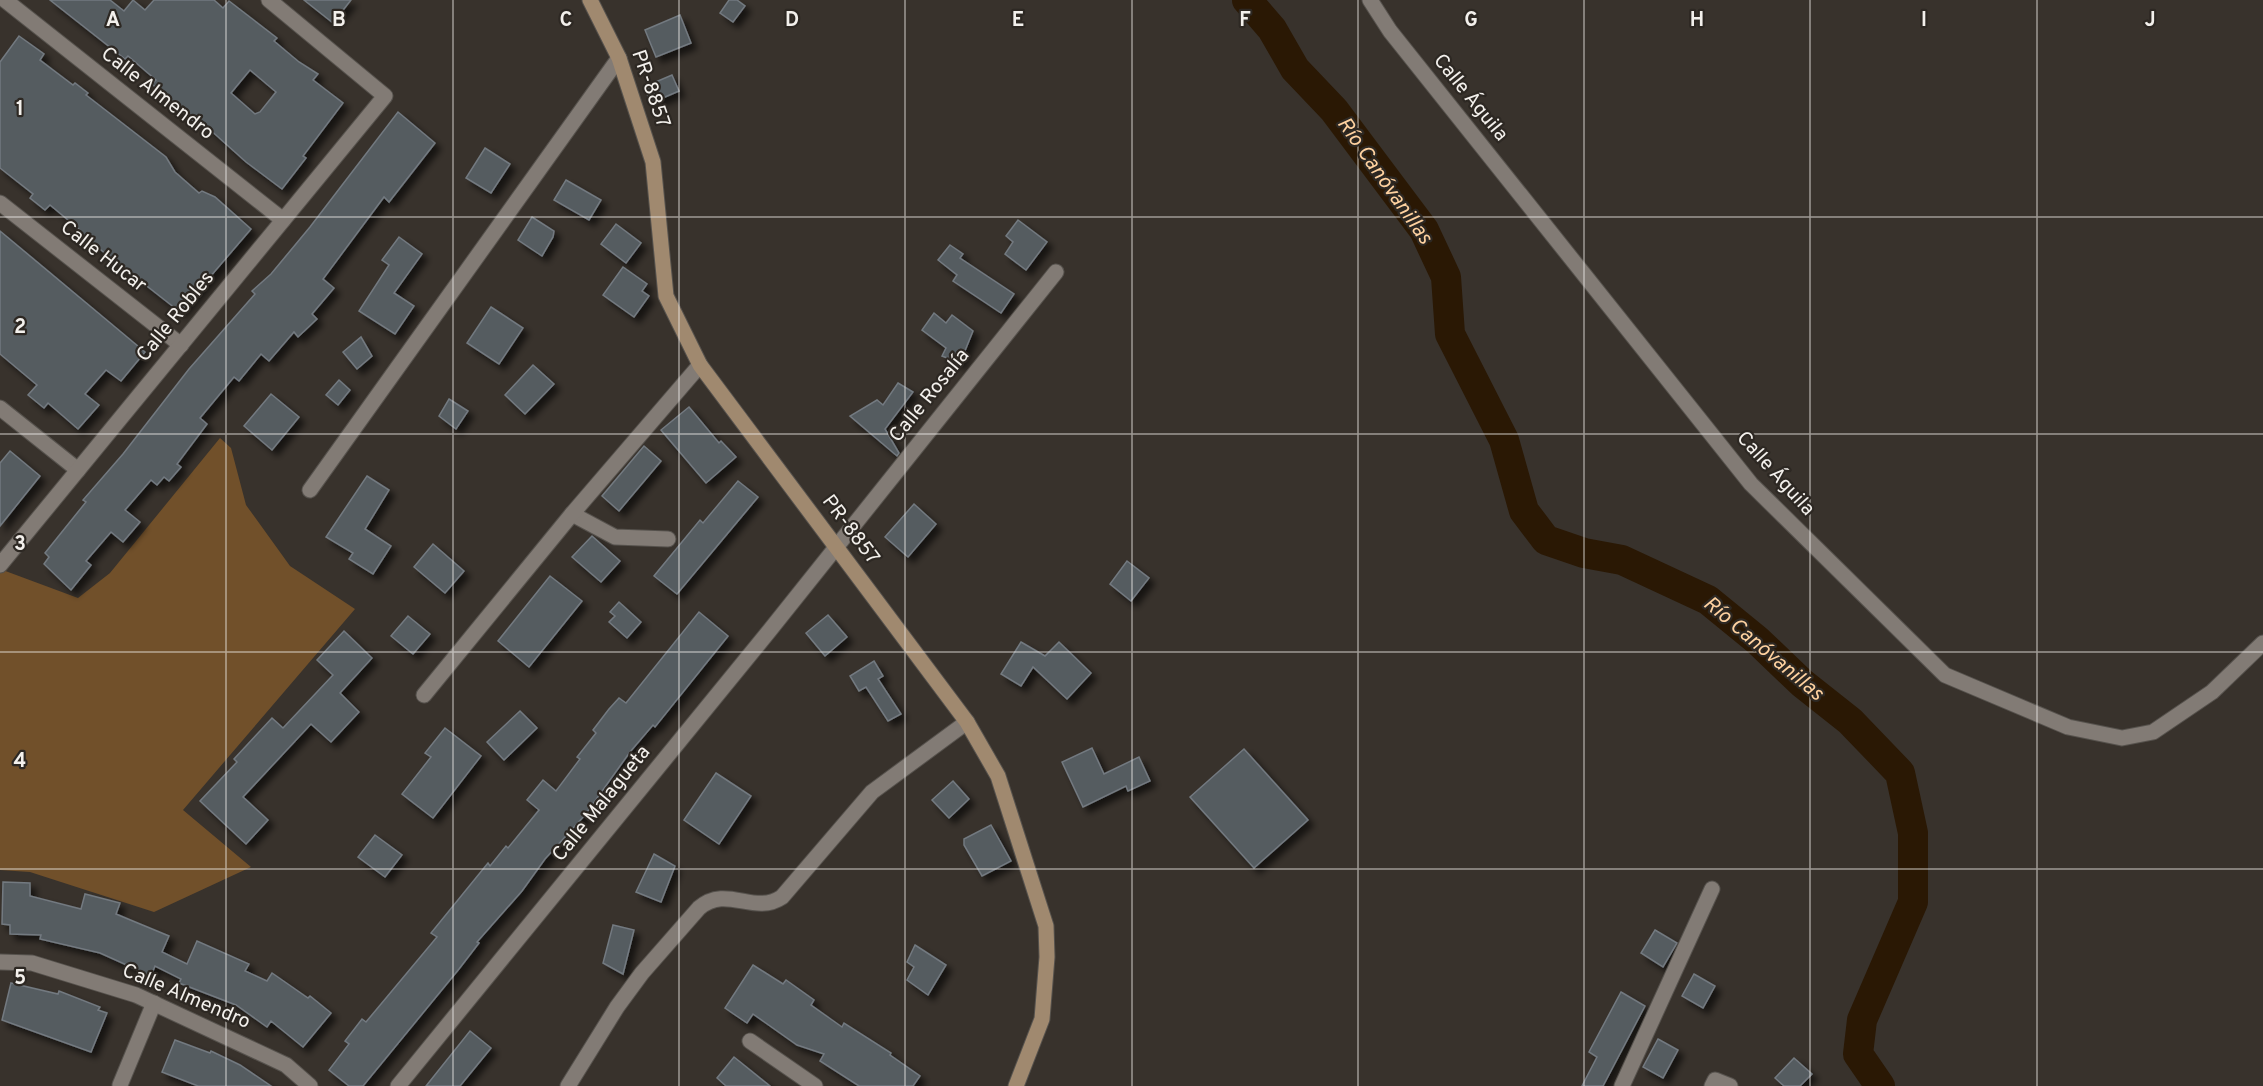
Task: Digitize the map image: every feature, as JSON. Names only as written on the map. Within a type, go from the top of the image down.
[{"type":"street","name":"Calle Almendro","points":[[5,0],[283,220]]},
{"type":"street","name":"Calle Robles","points":[[0,565],[385,96],[269,0]]},
{"type":"street","name":"PR-8857","points":[[590,0],[619,58],[653,162],[666,296],[700,365],[966,722],[998,776],[1046,926],[1047,957],[1042,1019],[1016,1086]]},
{"type":"street","name":"Calle Águila","points":[[1370,0],[1390,31],[1751,484],[1945,675],[2068,727],[2122,738],[2153,732],[2212,692],[2263,643]]},
{"type":"street","points":[[310,490],[619,58]]},
{"type":"street","name":"Calle Hucar","points":[[0,202],[181,345]]},
{"type":"street","name":"Calle Rosalía","points":[[836,547],[1056,272]]},
{"type":"street","points":[[424,695],[572,514],[700,365]]},
{"type":"street","points":[[0,408],[78,470]]},
{"type":"street","points":[[572,514],[615,537],[668,539]]},
{"type":"street","name":"Calle Malagueta","points":[[398,1086],[836,547]]},
{"type":"street","points":[[568,1086],[617,1007],[642,973],[699,908],[709,900],[719,897],[772,904],[782,897],[872,792],[966,722]]},
{"type":"street","points":[[1622,1086],[1712,889]]},
{"type":"street","name":"Calle Almendro","points":[[0,962],[33,963],[154,1003],[286,1065],[310,1086]]},
{"type":"street","points":[[120,1085],[154,1003]]},
{"type":"street","points":[[750,1041],[811,1085]]},
{"type":"street","points":[[1712,1086],[1715,1080],[1730,1086]]},
{"type":"shaded area","points":[[220,438],[231,448],[246,505],[290,566],[355,609],[183,810],[251,867],[154,912],[30,872],[0,870],[0,569],[78,598],[110,573]]},
{"type":"building","points":[[50,0],[110,0],[124,11],[133,0],[145,10],[154,0],[214,0],[223,8],[229,1],[277,38],[274,41],[299,62],[318,74],[313,80],[343,103],[303,156],[306,158],[282,189],[246,162],[197,118],[194,122],[152,84],[156,80],[128,56],[125,59]],"holes":[[[250,70],[276,92],[260,112],[255,114],[231,93]]]},
{"type":"building","points":[[304,0],[351,0],[333,23]]},
{"type":"building","points":[[729,0],[737,0],[745,6],[733,22],[720,13]]},
{"type":"building","points":[[680,15],[691,43],[656,57],[645,30]]},
{"type":"building","points":[[19,36],[44,54],[40,60],[73,85],[75,83],[88,93],[86,95],[166,157],[175,172],[199,193],[202,191],[215,197],[251,229],[180,312],[78,232],[80,230],[50,205],[45,210],[30,198],[33,194],[0,168],[0,62]]},
{"type":"building","points":[[672,75],[679,91],[651,103],[644,87]]},
{"type":"building","points":[[398,112],[435,143],[389,202],[384,197],[323,279],[334,288],[312,314],[317,319],[298,337],[294,332],[269,361],[261,354],[239,381],[234,377],[200,418],[207,424],[177,464],[181,467],[169,481],[164,477],[157,485],[151,480],[125,510],[140,522],[123,542],[111,532],[86,561],[91,565],[71,590],[44,564],[49,557],[45,553],[86,502],[83,500],[123,454],[189,369],[255,294],[252,291],[271,274],[310,227]]},
{"type":"building","points":[[485,148],[510,164],[491,193],[466,178]]},
{"type":"building","points":[[566,180],[601,200],[589,220],[554,200]]},
{"type":"building","points":[[532,217],[554,231],[542,256],[518,240]]},
{"type":"building","points":[[1018,220],[1047,242],[1026,270],[1005,254],[1013,242],[1006,236]]},
{"type":"building","points":[[616,224],[641,243],[626,263],[601,244]]},
{"type":"building","points":[[0,231],[145,352],[121,381],[106,370],[85,394],[99,405],[78,429],[48,403],[44,408],[28,395],[37,385],[0,354]]},
{"type":"building","points":[[399,237],[422,254],[394,293],[414,306],[395,334],[359,311],[389,265],[382,260]]},
{"type":"building","points":[[950,245],[963,254],[960,258],[1014,294],[1001,313],[953,281],[957,275],[938,260]]},
{"type":"building","points":[[623,267],[647,284],[642,291],[649,296],[634,317],[603,295]]},
{"type":"building","points":[[491,307],[523,328],[499,364],[467,343]]},
{"type":"building","points":[[934,313],[946,323],[952,315],[973,331],[960,363],[942,356],[946,348],[922,330]]},
{"type":"building","points":[[361,337],[372,356],[357,369],[343,352]]},
{"type":"building","points":[[533,365],[554,384],[525,414],[505,395]]},
{"type":"building","points":[[339,380],[350,390],[338,405],[326,395]]},
{"type":"building","points":[[898,383],[913,392],[885,429],[899,453],[897,456],[850,416],[877,400],[883,405]]},
{"type":"building","points":[[271,394],[299,417],[272,450],[244,426]]},
{"type":"building","points":[[449,399],[468,411],[456,429],[439,416]]},
{"type":"building","points":[[689,407],[719,443],[721,441],[736,457],[706,483],[661,430]]},
{"type":"building","points":[[644,446],[661,461],[619,511],[602,496]]},
{"type":"building","points":[[10,451],[40,476],[0,526],[0,463]]},
{"type":"building","points":[[367,476],[389,490],[365,529],[391,546],[373,574],[349,559],[353,553],[326,537]]},
{"type":"building","points":[[738,481],[758,497],[677,594],[654,576],[700,520],[703,523]]},
{"type":"building","points":[[914,504],[936,524],[908,557],[885,537]]},
{"type":"building","points":[[592,536],[620,561],[601,582],[572,557]]},
{"type":"building","points":[[433,544],[464,571],[445,593],[414,567]]},
{"type":"building","points":[[1127,561],[1149,578],[1131,601],[1110,584]]},
{"type":"building","points":[[550,576],[582,601],[529,667],[498,641]]},
{"type":"building","points":[[619,602],[641,622],[627,638],[609,622],[615,616],[610,612]]},
{"type":"building","points":[[699,612],[728,636],[655,727],[653,725],[630,752],[585,815],[545,859],[522,891],[477,942],[479,943],[459,969],[363,1086],[349,1086],[329,1070],[349,1044],[345,1041],[362,1019],[366,1022],[437,937],[431,933],[488,863],[490,866],[506,846],[508,848],[539,810],[527,800],[543,780],[556,791],[580,759],[577,757],[596,733],[593,730],[609,709],[619,698],[626,703]]},
{"type":"building","points":[[828,615],[847,637],[825,656],[806,633]]},
{"type":"building","points":[[408,616],[430,634],[413,654],[391,636]]},
{"type":"building","points":[[344,631],[372,658],[340,693],[359,712],[331,742],[311,724],[243,797],[268,820],[246,844],[200,801],[237,762],[234,759],[272,718],[283,728],[333,675],[317,660]]},
{"type":"building","points":[[1021,642],[1045,656],[1059,642],[1091,673],[1067,699],[1033,667],[1021,686],[1001,674]]},
{"type":"building","points":[[874,661],[883,676],[878,679],[901,714],[888,721],[866,687],[859,691],[850,676]]},
{"type":"building","points":[[520,711],[537,728],[504,760],[487,742]]},
{"type":"building","points":[[445,728],[481,756],[433,818],[402,794],[431,757],[425,753]]},
{"type":"building","points":[[1092,748],[1104,774],[1139,757],[1150,781],[1128,791],[1126,786],[1083,807],[1062,762]]},
{"type":"building","points":[[1244,749],[1308,820],[1254,868],[1190,797]]},
{"type":"building","points":[[716,773],[751,796],[719,844],[684,820]]},
{"type":"building","points":[[953,781],[969,799],[949,818],[932,800]]},
{"type":"building","points":[[991,825],[1011,861],[982,876],[964,845],[964,839]]},
{"type":"building","points":[[375,835],[402,855],[385,877],[358,857]]},
{"type":"building","points":[[654,854],[675,866],[661,902],[636,892]]},
{"type":"building","points":[[3,882],[30,883],[30,896],[81,909],[85,894],[120,903],[116,914],[169,936],[162,952],[187,964],[197,941],[249,964],[245,971],[267,981],[272,973],[308,998],[310,996],[331,1013],[303,1047],[271,1021],[267,1027],[236,1005],[179,983],[181,979],[155,966],[151,976],[100,953],[40,939],[41,935],[10,934],[10,925],[2,924]]},
{"type":"building","points":[[613,925],[634,930],[623,974],[603,963]]},
{"type":"building","points":[[1655,930],[1677,943],[1663,967],[1641,953]]},
{"type":"building","points":[[915,945],[946,965],[928,995],[907,980],[914,967],[907,962]]},
{"type":"building","points":[[753,965],[783,984],[786,980],[814,1000],[811,1005],[842,1027],[844,1023],[891,1053],[890,1055],[920,1076],[913,1086],[859,1086],[820,1061],[824,1054],[797,1045],[753,1014],[747,1023],[725,1008]]},
{"type":"building","points":[[1694,974],[1715,986],[1703,1008],[1682,996]]},
{"type":"building","points":[[11,983],[58,994],[59,991],[100,1007],[98,1010],[107,1013],[91,1052],[2,1020]]},
{"type":"building","points":[[1621,992],[1645,1006],[1603,1086],[1582,1086],[1597,1057],[1589,1052]]},
{"type":"building","points":[[470,1031],[491,1048],[460,1086],[426,1086]]},
{"type":"building","points":[[1658,1039],[1678,1050],[1663,1078],[1643,1067]]},
{"type":"building","points":[[175,1040],[210,1053],[211,1051],[240,1065],[271,1086],[198,1086],[162,1072]]},
{"type":"building","points":[[734,1057],[770,1086],[726,1086],[717,1078]]},
{"type":"building","points":[[1794,1058],[1812,1074],[1800,1086],[1784,1086],[1775,1078]]},
{"type":"waterway","name":"Río Canóvanillas","points":[[1247,0],[1272,29],[1295,69],[1334,110],[1424,230],[1446,277],[1450,334],[1504,440],[1524,511],[1546,540],[1584,553],[1622,560],[1708,600],[1757,640],[1802,683],[1850,721],[1900,773],[1913,833],[1913,902],[1862,1020],[1858,1054],[1880,1086]]}]
